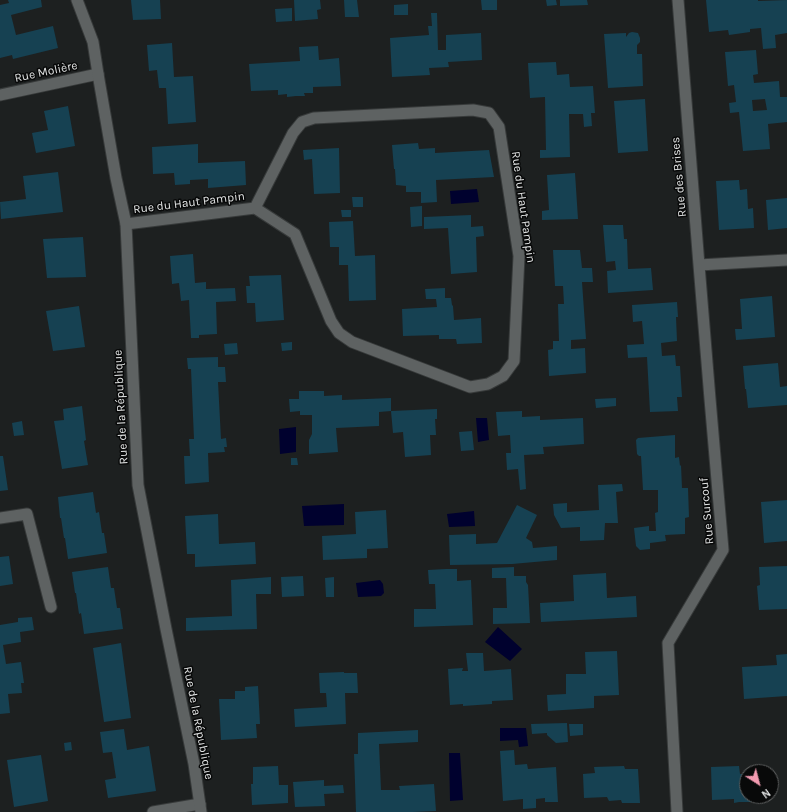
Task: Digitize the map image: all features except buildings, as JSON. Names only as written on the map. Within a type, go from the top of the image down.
[{"type":"street","name":"Rue de la République","points":[[77,0],[93,42],[116,178],[126,224],[138,485],[167,637],[194,764],[200,808]]},
{"type":"street","name":"Rue des Brises","points":[[678,0],[699,265]]},
{"type":"street","name":"Rue Molière","points":[[0,95],[98,74]]},
{"type":"street","name":"Rue du Haut Pampin","points":[[126,224],[255,208],[295,234],[331,321],[339,333],[352,342],[470,387],[488,384],[503,376],[514,361],[519,256],[499,127],[489,113],[473,110],[314,118],[302,122],[293,133],[255,208]]},
{"type":"street","points":[[699,265],[787,260]]},
{"type":"street","name":"Rue Surcouf","points":[[677,812],[668,643],[723,550],[699,265]]},
{"type":"street","points":[[0,518],[27,514],[51,606]]},
{"type":"street","points":[[153,812],[200,808]]},
{"type":"water","points":[[477,189],[479,202],[451,204],[450,191]]},
{"type":"water","points":[[476,418],[487,418],[489,440],[478,442]]},
{"type":"water","points":[[296,427],[296,452],[280,454],[279,429]]},
{"type":"water","points":[[344,504],[344,525],[304,526],[302,506]]},
{"type":"water","points":[[474,511],[475,526],[449,527],[447,514]]},
{"type":"water","points":[[380,580],[383,584],[384,593],[381,596],[358,597],[356,583]]},
{"type":"water","points":[[498,627],[522,649],[510,661],[485,642]]},
{"type":"water","points":[[500,728],[526,728],[528,746],[519,747],[518,740],[500,741]]},
{"type":"water","points":[[449,753],[460,753],[463,800],[450,801]]}]
